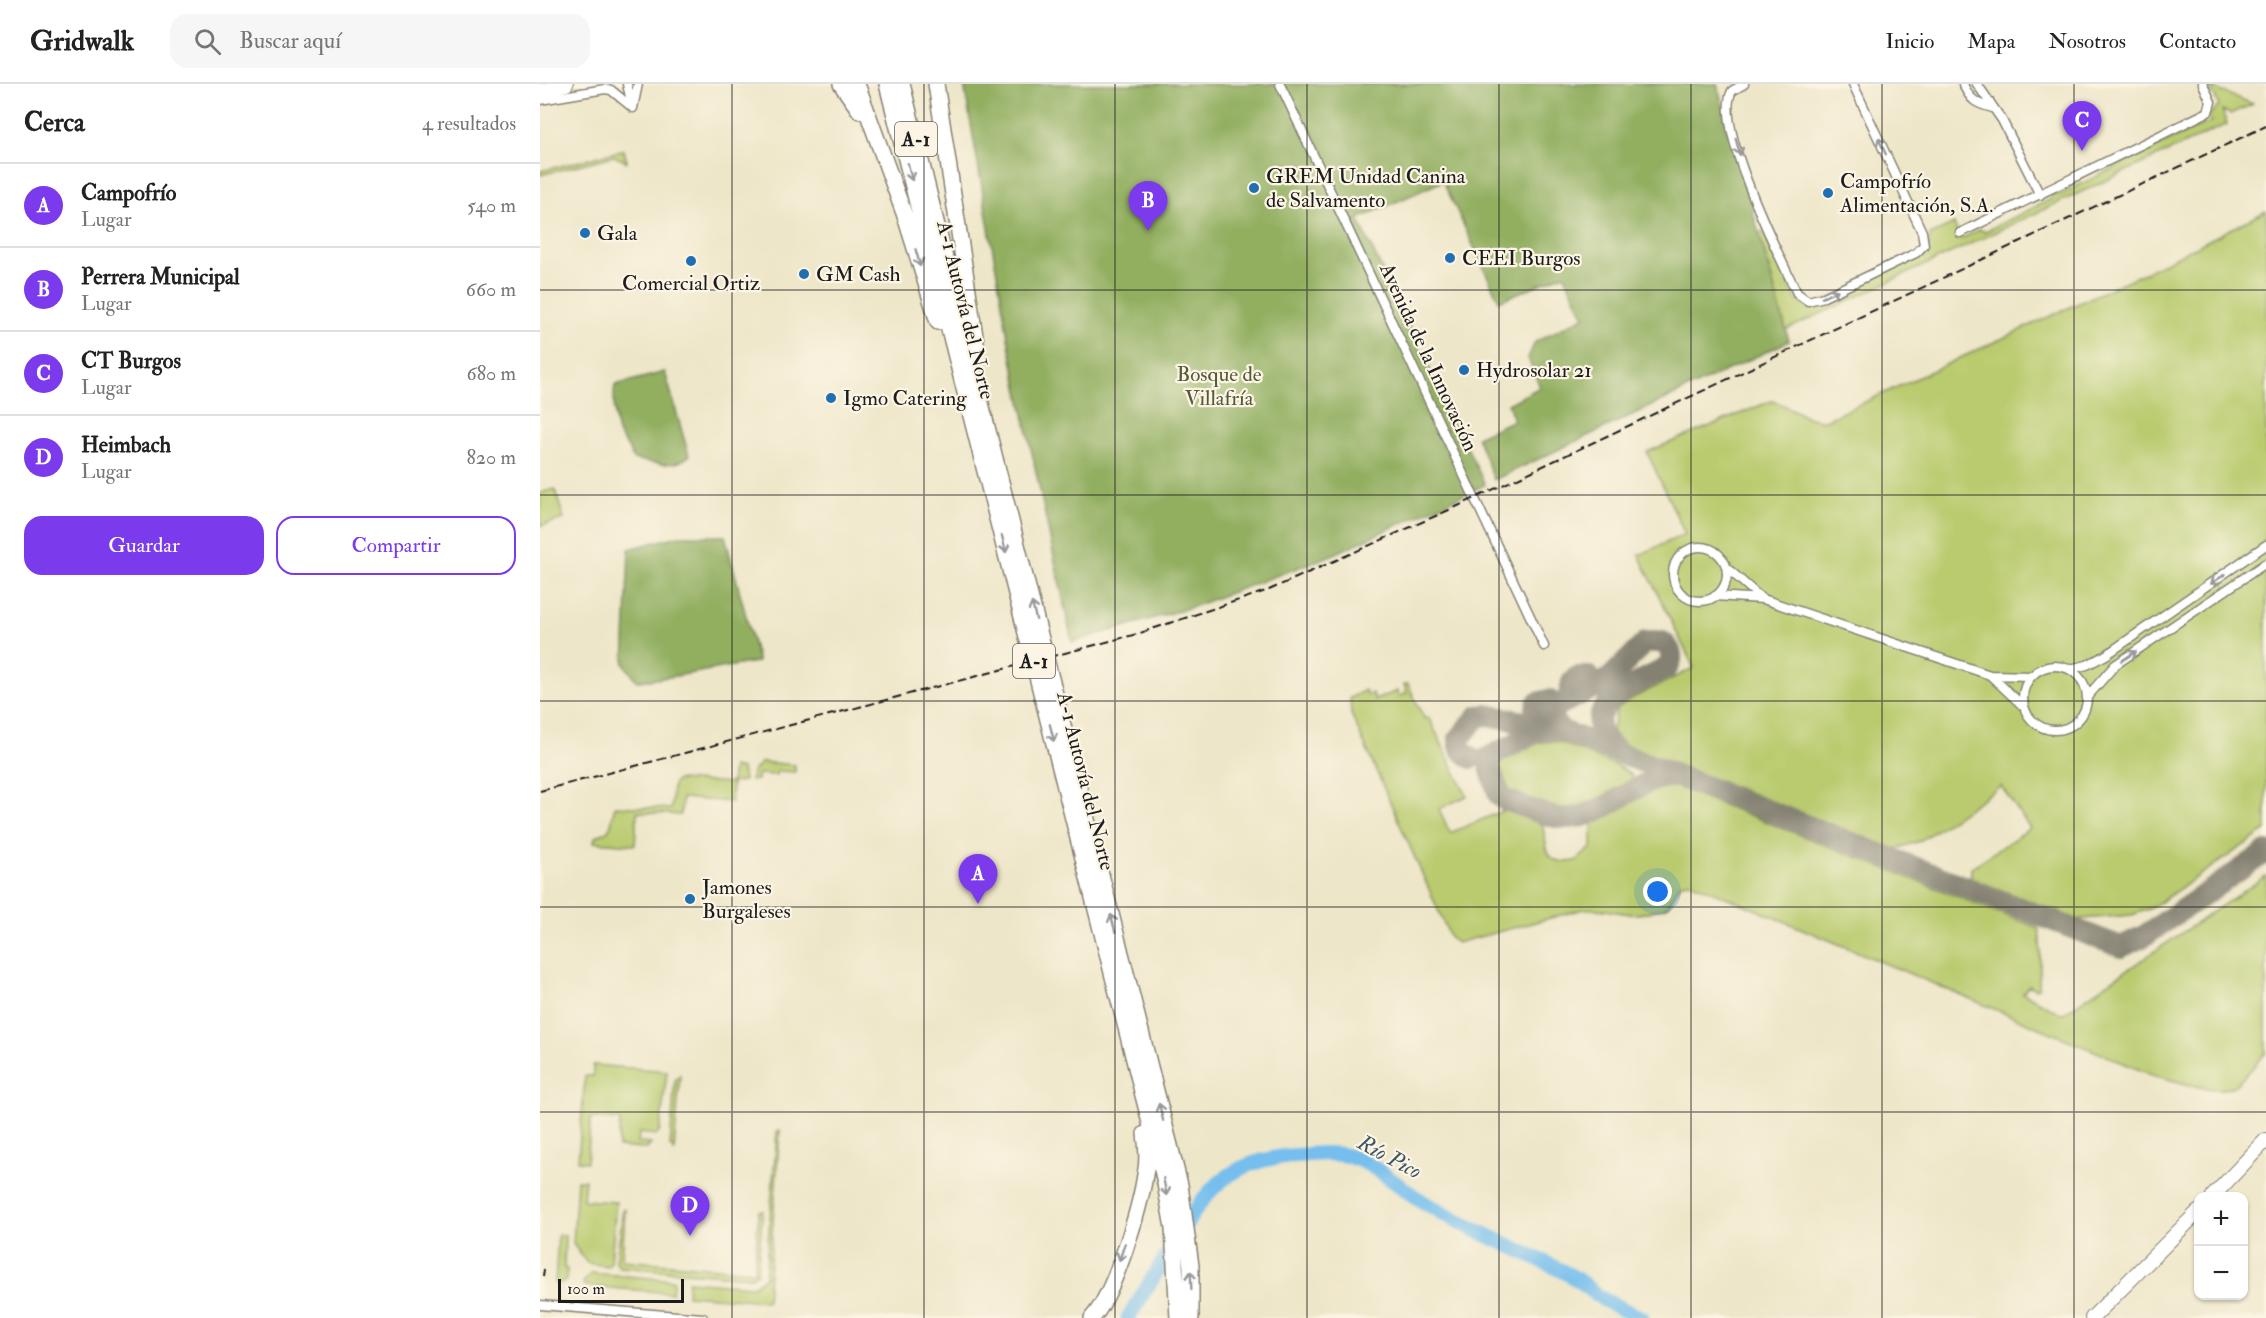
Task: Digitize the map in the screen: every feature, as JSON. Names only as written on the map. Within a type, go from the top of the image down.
[{"type":"highway","points":[[545,91],[566,84]]},
{"type":"highway","points":[[841,84],[863,115],[905,216]]},
{"type":"highway","points":[[856,84],[905,216],[951,364],[985,492],[994,505]]},
{"type":"highway","name":"A-1 Autovía del Norte","points":[[887,84],[1160,1161],[1173,1228],[1178,1318]]},
{"type":"highway","name":"A-1 Autovía del Norte","points":[[902,84],[1180,1185],[1188,1241],[1191,1318]]},
{"type":"highway","name":"A-1","points":[[936,84],[975,340],[1002,485]]},
{"type":"highway","points":[[1092,1318],[1107,1295],[1114,1276],[1143,1186],[1146,1163],[1143,1123],[1106,972],[1104,937]]},
{"type":"highway","points":[[2218,1192],[2266,1140]]},
{"type":"highway","points":[[2092,1318],[2194,1217]]},
{"type":"street","points":[[627,84],[633,108]]},
{"type":"street","points":[[633,108],[638,84]]},
{"type":"street","name":"Avenida de la Innovación","points":[[1280,84],[1544,646]]},
{"type":"street","points":[[1744,84],[1730,88],[1727,110],[1752,196],[1797,293],[1802,300],[1808,301],[1824,297],[1916,253],[1924,245],[1922,232],[1853,84]]},
{"type":"street","points":[[1963,84],[1969,97],[1976,104],[1993,108]]},
{"type":"street","points":[[1977,84],[2002,120],[2040,195]]},
{"type":"street","points":[[1960,233],[2208,112],[2211,102],[2203,84]]},
{"type":"street","points":[[545,91],[611,90],[633,108]]},
{"type":"street","points":[[1715,596],[1762,599],[1990,675],[2031,676],[2049,666],[2070,669],[2087,665],[2106,655],[2266,546]]},
{"type":"street","points":[[1726,567],[1724,587],[1715,596],[1703,601],[1686,597],[1675,583],[1675,565],[1686,551],[1703,547],[1719,555],[1726,567],[1762,599]]},
{"type":"street","points":[[2087,697],[2115,665],[2266,563]]},
{"type":"street","points":[[1990,675],[2023,706],[2034,723],[2054,731],[2065,729],[2082,716],[2087,697],[2085,685],[2070,669]]},
{"type":"street","points":[[2023,706],[2022,695],[2031,676]]},
{"type":"street","points":[[540,1305],[703,1318]]},
{"type":"green space","name":"Bosque de Villafría","points":[[964,84],[1717,84],[1789,341],[1494,480],[1477,437],[1514,420],[1508,404],[1540,387],[1528,358],[1535,342],[1584,317],[1564,274],[1499,301],[1443,181],[1358,219],[1485,485],[1332,555],[1195,606],[1072,642],[1010,349]]},
{"type":"green space","points":[[2210,87],[2253,104],[2231,114],[2222,111],[2227,124],[1786,330],[1759,233],[1763,231],[1797,301],[1807,306],[1819,304],[1922,255],[1928,248],[1930,235],[1954,224],[1961,239],[1980,229],[1984,232],[2051,199],[2053,192],[2059,195],[2130,160],[2127,156],[2130,154],[2135,158],[2187,132],[2182,129],[2186,127],[2191,130],[2212,121],[2207,117],[2219,106]]},
{"type":"green space","points":[[624,150],[627,162],[614,156],[540,175],[540,171]]},
{"type":"green space","points":[[2266,211],[2266,830],[2151,908],[2132,915],[2070,920],[1971,882],[1971,868],[2030,828],[2001,786],[1920,841],[1892,850],[1624,745],[1617,739],[1612,730],[1617,709],[1629,700],[1694,668],[1639,555],[1685,534],[1647,452],[1771,401],[1805,416],[1826,420],[2146,272]]},
{"type":"green space","points":[[665,372],[689,456],[669,464],[633,459],[619,434],[615,421],[615,385]]},
{"type":"green space","points":[[555,489],[564,519],[540,526],[540,493]]},
{"type":"green space","points":[[678,536],[725,536],[758,662],[637,681],[624,664],[629,549]]},
{"type":"green space","points":[[1408,684],[1424,718],[1429,718],[1467,796],[1439,809],[1450,833],[1507,809],[1541,822],[1548,851],[1556,860],[1576,861],[1592,847],[1592,824],[1595,819],[1664,786],[1674,786],[2038,928],[2041,947],[2039,987],[2036,989],[2029,985],[2023,993],[2062,1014],[2266,876],[2266,1053],[2242,1079],[2225,1089],[2193,1086],[2152,1075],[1690,882],[1681,883],[1668,906],[1650,912],[1631,914],[1584,909],[1457,943],[1451,939],[1351,714],[1350,698],[1365,690],[1368,695],[1372,693],[1375,700],[1397,691],[1399,696],[1407,693],[1404,685]]},
{"type":"green space","points":[[1539,742],[1559,742],[1618,766],[1632,775],[1629,785],[1569,811],[1520,798],[1511,793],[1500,771],[1500,765],[1505,758]]},
{"type":"green space","points":[[762,762],[795,765],[795,772],[777,771],[776,775],[758,774],[757,780],[751,780],[752,772]]},
{"type":"green space","points":[[733,767],[742,769],[744,781],[732,783],[731,802],[682,798],[681,815],[637,812],[635,845],[594,842],[595,837],[611,826],[615,806],[671,809],[673,785],[677,780],[731,783]]},
{"type":"green space","points":[[593,1065],[667,1071],[660,1131],[657,1135],[639,1133],[638,1143],[651,1144],[647,1149],[618,1147],[620,1120],[591,1118],[587,1162],[578,1161],[585,1076],[593,1076]]},
{"type":"green space","points":[[680,1075],[674,1151],[670,1146],[675,1080]]},
{"type":"green space","points":[[780,1130],[767,1301],[687,1295],[688,1281],[753,1286],[765,1277],[777,1132]]},
{"type":"green space","points":[[577,1180],[585,1180],[583,1200],[616,1202],[611,1262],[608,1266],[587,1263],[573,1244]]},
{"type":"green space","points":[[623,1209],[625,1209],[622,1260],[754,1271],[759,1211],[763,1211],[757,1273],[751,1277],[619,1267],[616,1262]]},
{"type":"green space","points":[[558,1234],[565,1235],[564,1268],[567,1269],[566,1281],[555,1284]]},
{"type":"green space","points":[[591,1273],[674,1280],[672,1293],[585,1286],[583,1283]]},
{"type":"waterway","name":"Río Pico","points":[[1128,1318],[1195,1210],[1217,1185],[1241,1168],[1255,1163],[1285,1156],[1325,1154],[1348,1156],[1368,1164],[1440,1211],[1568,1274],[1601,1298],[1642,1318]]},
{"type":"taxiway","points":[[1562,731],[1553,720],[1556,706],[1609,679],[1646,642],[1663,642],[1671,655],[1667,668],[1623,691],[1601,713],[1599,725],[1604,739],[1620,753]]},
{"type":"taxiway","points":[[1552,727],[1539,722],[1535,715],[1537,703],[1548,700],[1557,706],[1595,687],[1589,677],[1577,677],[1572,682],[1570,692]]},
{"type":"taxiway","points":[[1471,758],[1461,750],[1459,739],[1478,716],[1487,715],[1552,727],[2121,947],[2144,936],[2266,852]]},
{"type":"taxiway","points":[[1555,730],[1541,730],[1487,758],[1499,795],[1503,799],[1545,814],[1570,818],[1597,811],[1649,782],[1677,777]]},
{"type":"railway","points":[[540,791],[1137,634],[1269,590],[1458,506],[2266,126]]},
{"type":"railway","points":[[543,1277],[544,1270]]},
{"type":"place","name":"CT Burgos","points":[[2082,151]]},
{"type":"place","name":"GREM Unidad Canina de Salvamento","points":[[1254,188]]},
{"type":"place","name":"Campofrío Alimentación, S.A.","points":[[1828,193]]},
{"type":"place","name":"Perrera Municipal","points":[[1148,231]]},
{"type":"place","name":"Gala","points":[[585,233]]},
{"type":"place","name":"CEEI Burgos","points":[[1450,258]]},
{"type":"place","name":"Comercial Ortiz","points":[[691,261]]},
{"type":"place","name":"GM Cash","points":[[804,274]]},
{"type":"place","name":"Hydrosolar 21","points":[[1464,370]]},
{"type":"place","name":"Igmo Catering","points":[[831,398]]},
{"type":"place","name":"Jamones Burgaleses","points":[[690,899]]},
{"type":"place","name":"Campofrío","points":[[978,904]]},
{"type":"place","name":"Heimbach","points":[[690,1236]]}]
